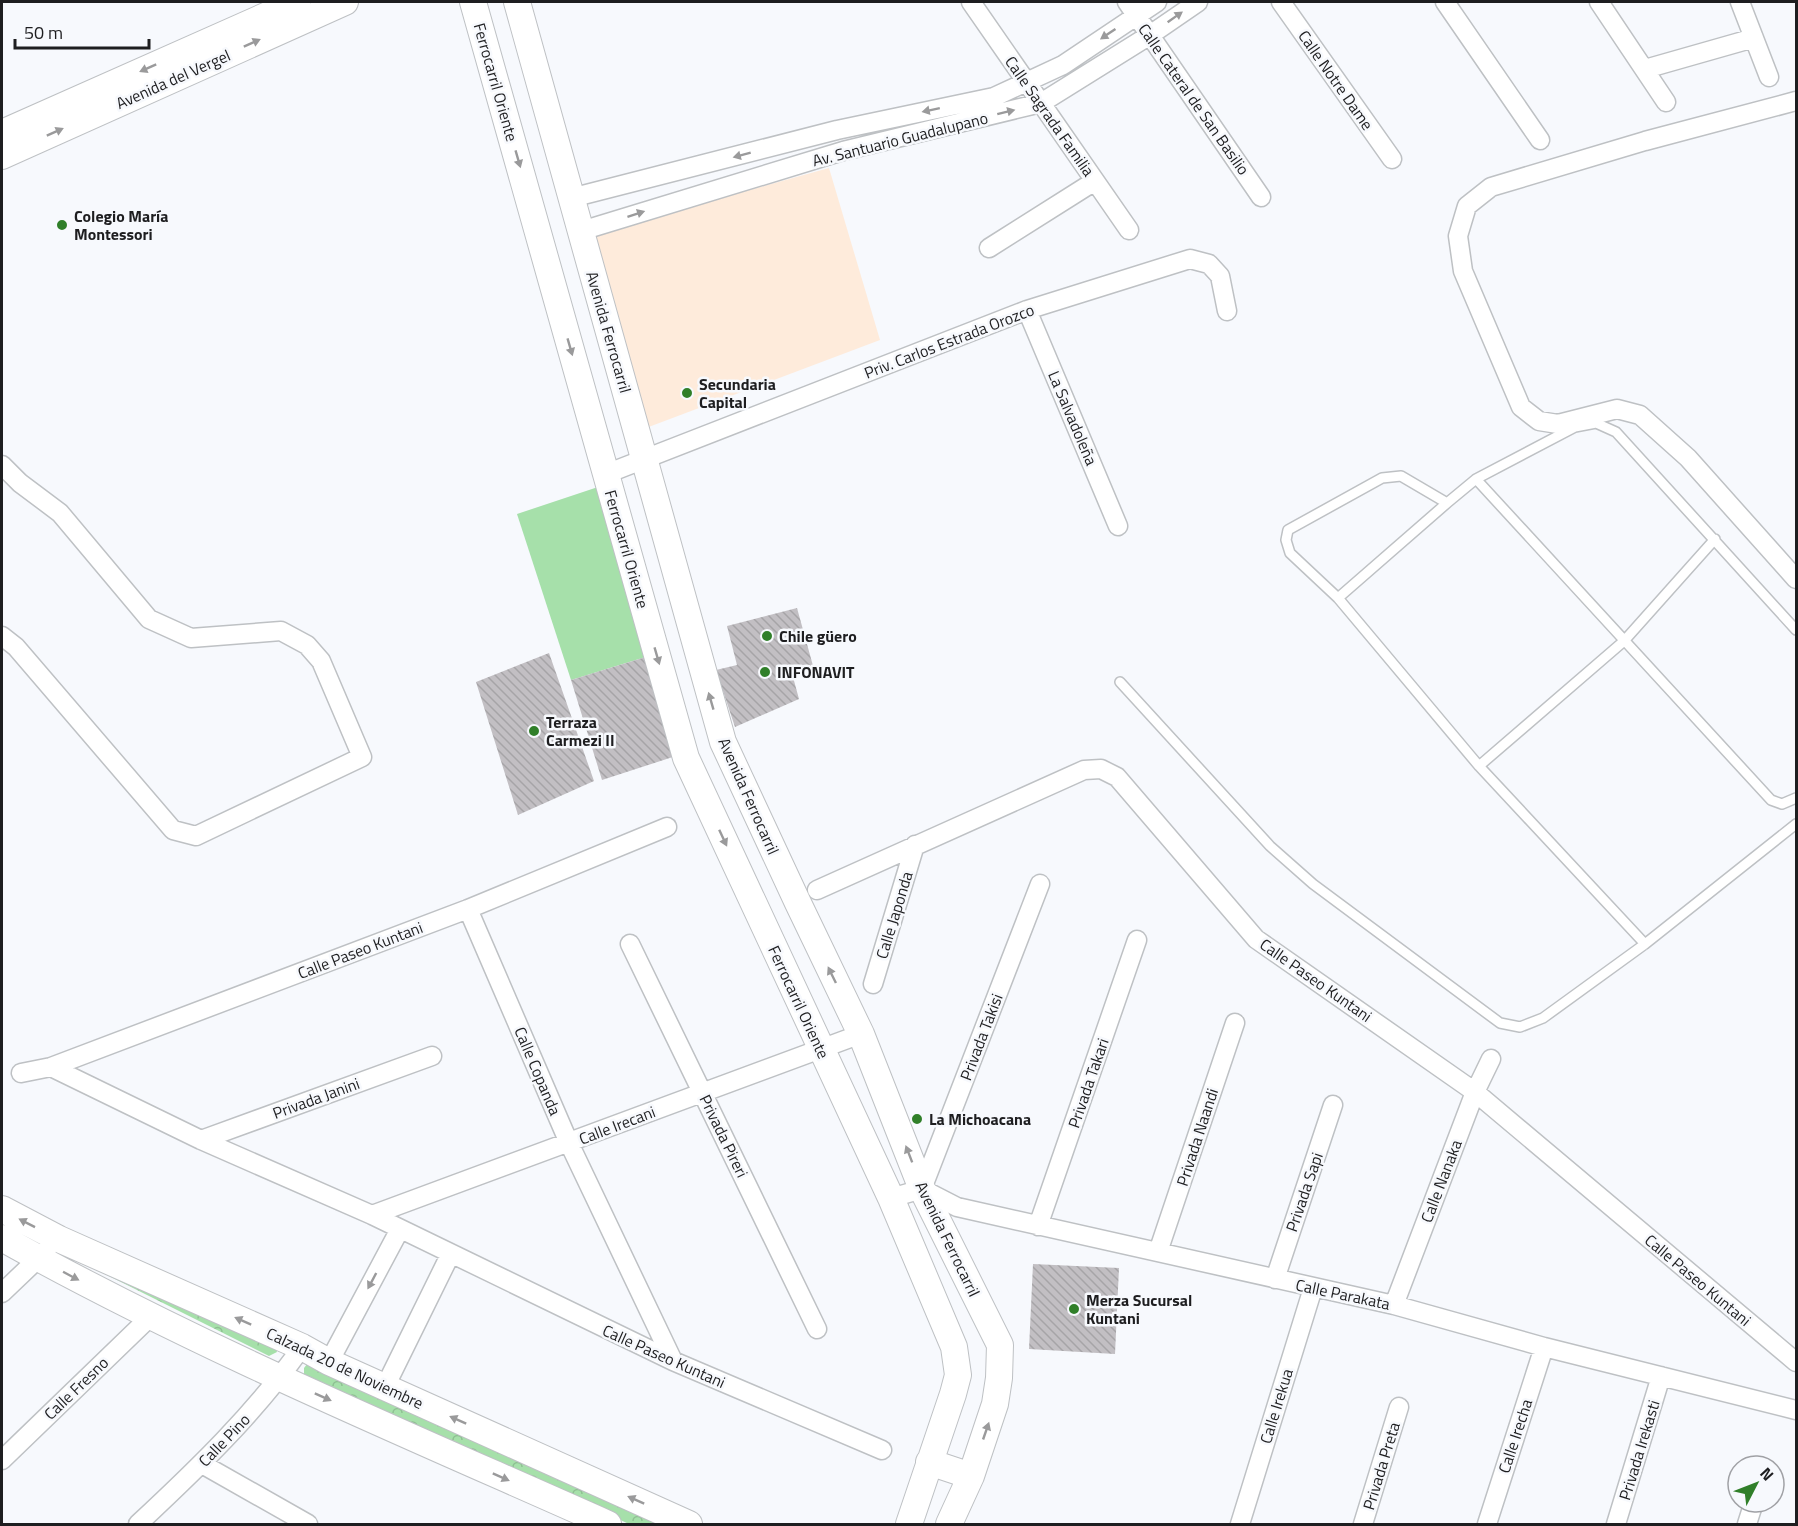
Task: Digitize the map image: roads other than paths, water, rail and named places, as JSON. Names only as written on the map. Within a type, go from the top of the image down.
[{"type":"main road","name":"Avenida del Vergel","points":[[2,133],[297,2]]},
{"type":"main road","name":"Avenida del Vergel","points":[[2,156],[345,2]]},
{"type":"main road","name":"Ferrocarril Oriente","points":[[473,2],[686,758],[891,1198],[954,1347],[958,1375],[909,1524]]},
{"type":"main road","name":"Avenida Ferrocarril","points":[[517,2],[723,742],[861,1034],[922,1189],[1000,1345],[995,1404],[971,1476],[949,1524]]},
{"type":"main road","points":[[646,617],[686,609]]},
{"type":"main road","points":[[711,812],[749,800]]},
{"type":"main road","name":"Calzada 20 de Noviembre","points":[[2,1209],[59,1239],[689,1524]]},
{"type":"main road","name":"Calzada 20 de Noviembre","points":[[2,1238],[150,1317],[280,1378],[608,1524]]},
{"type":"main road","points":[[929,1462],[971,1476]]},
{"type":"street","name":"Calle Sagrada Familia","points":[[970,2],[1129,230]]},
{"type":"street","name":"Av. Santuario Guadalupano","points":[[571,198],[837,130],[994,97],[1064,65],[1132,8],[1157,2]]},
{"type":"street","name":"Av. Santuario Guadalupano","points":[[581,231],[843,151],[1041,103],[1198,2]]},
{"type":"street","name":"Calle Notre Dame","points":[[1281,2],[1392,159]]},
{"type":"street","points":[[1445,2],[1540,140]]},
{"type":"street","points":[[1599,2],[1666,102]]},
{"type":"street","points":[[1740,2],[1770,77]]},
{"type":"street","name":"Calle Cateral de San Basilio","points":[[1132,8],[1262,197]]},
{"type":"street","points":[[1645,69],[1754,38]]},
{"type":"street","points":[[1797,101],[1645,141],[1491,187],[1467,206],[1458,236],[1463,271],[1521,407],[1539,422],[1558,424],[1617,409],[1640,415],[1688,458],[1797,579]]},
{"type":"street","points":[[837,130],[843,151]]},
{"type":"street","points":[[674,173],[681,199]]},
{"type":"street","points":[[989,248],[1095,181]]},
{"type":"street","name":"Priv. Carlos Estrada Orozco","points":[[645,460],[1027,310],[1190,259],[1209,264],[1220,276],[1227,311]]},
{"type":"street","name":"La Salvadoleña","points":[[1027,310],[1118,526]]},
{"type":"street","name":"Ferrocarril Oriente","points":[[606,474],[645,460]]},
{"type":"street","points":[[2,465],[20,483],[60,513],[149,619],[191,638],[281,631],[307,645],[321,661],[362,757],[196,836],[173,830],[16,647],[2,636]]},
{"type":"street","name":"Calle Paseo Kuntani","points":[[817,890],[1084,770],[1101,769],[1117,777],[1256,939],[1474,1092],[1797,1362]]},
{"type":"street","name":"Calle Paseo Kuntani","points":[[21,1073],[51,1067],[468,909],[667,827]]},
{"type":"street","name":"Calle Japonda","points":[[873,984],[915,845]]},
{"type":"street","name":"Privada Takisi","points":[[922,1189],[1040,884]]},
{"type":"street","name":"Calle Copanda","points":[[468,909],[569,1143],[673,1361]]},
{"type":"street","name":"Privada Takari","points":[[1038,1226],[1137,940]]},
{"type":"street","name":"Privada Pireri","points":[[630,944],[817,1329]]},
{"type":"street","name":"Privada Naandi","points":[[1158,1252],[1235,1023]]},
{"type":"street","name":"Calle Irecani","points":[[372,1215],[861,1034]]},
{"type":"street","name":"Privada Janini","points":[[201,1140],[432,1056]]},
{"type":"street","name":"Calle Nanaka","points":[[1394,1305],[1474,1092],[1491,1059]]},
{"type":"street","name":"Calle Paseo Kuntani","points":[[51,1067],[201,1140],[372,1215],[450,1255],[673,1361],[882,1450]]},
{"type":"street","name":"Privada Sapi","points":[[1275,1280],[1334,1105]]},
{"type":"street","points":[[891,1198],[922,1189]]},
{"type":"street","name":"Calle Parakata","points":[[922,1189],[957,1207],[1394,1305],[1544,1347],[1797,1410]]},
{"type":"street","points":[[329,1362],[399,1229]]},
{"type":"street","points":[[2,1293],[59,1239]]},
{"type":"street","points":[[385,1387],[450,1255]]},
{"type":"street","name":"Calle Irekua","points":[[1240,1524],[1312,1288]]},
{"type":"street","name":"Calle Fresno","points":[[2,1460],[150,1317]]},
{"type":"street","name":"Calle Pino","points":[[138,1524],[202,1464],[280,1378],[302,1347]]},
{"type":"street","name":"Calle Irecha","points":[[1486,1524],[1544,1347]]},
{"type":"street","name":"Privada Irekasti","points":[[1616,1524],[1661,1376]]},
{"type":"street","name":"Privada Preta","points":[[1363,1524],[1399,1407]]},
{"type":"street","points":[[202,1464],[308,1524]]},
{"type":"lane","points":[[1338,598],[1476,479],[1575,427],[1596,423],[1617,432],[1797,630]]},
{"type":"lane","points":[[1447,503],[1401,476],[1382,478],[1288,530],[1286,540],[1290,554],[1338,598],[1479,766],[1645,944]]},
{"type":"lane","points":[[1476,479],[1771,800],[1782,804],[1797,798]]},
{"type":"lane","points":[[1479,766],[1624,641],[1715,539]]},
{"type":"lane","points":[[1120,682],[1270,846],[1313,884],[1500,1023],[1520,1028],[1543,1018],[1645,944],[1797,824]]},
{"type":"place","name":"Colegio María Montessori","points":[[62,225]]},
{"type":"place","name":"Secundaria Capital","points":[[687,393]]},
{"type":"place","name":"Chile güero","points":[[767,636]]},
{"type":"place","name":"INFONAVIT","points":[[765,672]]},
{"type":"place","name":"Terraza Carmezi II","points":[[534,731]]},
{"type":"place","name":"La Michoacana","points":[[917,1119]]},
{"type":"place","name":"Merza Sucursal Kuntani","points":[[1074,1309]]}]
